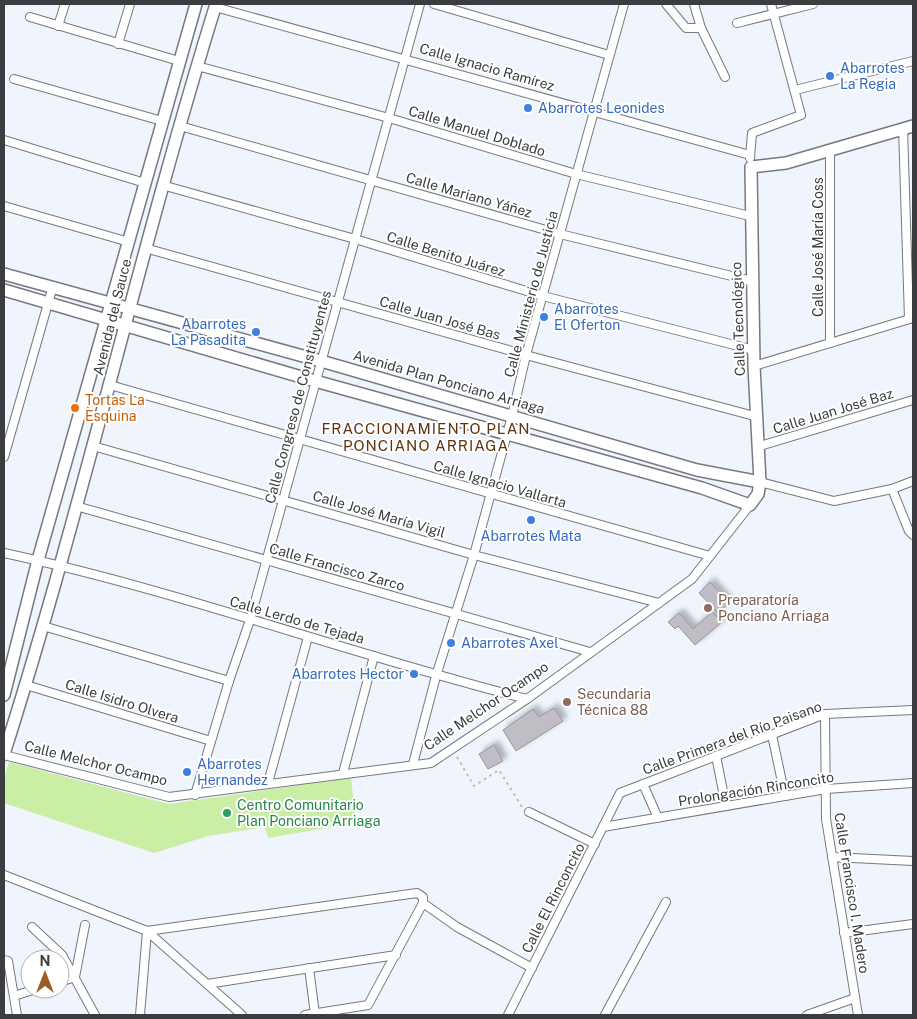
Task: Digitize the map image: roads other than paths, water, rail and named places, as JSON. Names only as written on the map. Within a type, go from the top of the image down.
[{"type":"street","points":[[58,26],[65,4]]},
{"type":"street","points":[[118,44],[130,4]]},
{"type":"street","name":"Avenida del Sauce","points":[[4,695],[38,560],[196,4]]},
{"type":"street","name":"Calle Congreso de Constituyentes","points":[[195,795],[229,681],[250,620],[284,499],[314,381],[420,4]]},
{"type":"street","points":[[434,4],[609,55]]},
{"type":"street","name":"Calle Ministerio de Justicia","points":[[413,764],[454,614],[474,555],[542,296],[624,4]]},
{"type":"street","points":[[666,4],[686,28],[700,28]]},
{"type":"street","points":[[694,4],[700,28],[725,77]]},
{"type":"street","points":[[750,161],[752,132],[800,116],[795,90],[771,4]]},
{"type":"street","points":[[737,22],[814,4]]},
{"type":"street","name":"Avenida del Sauce","points":[[4,754],[26,685],[110,385],[162,186],[216,5]]},
{"type":"street","name":"Calle Ignacio Ramírez","points":[[216,5],[593,112],[750,161],[786,163],[908,127]]},
{"type":"street","points":[[30,17],[179,61]]},
{"type":"street","points":[[795,90],[913,61]]},
{"type":"street","name":"Calle Manuel Doblado","points":[[197,66],[389,118],[576,174],[750,216]]},
{"type":"street","points":[[14,79],[162,121]]},
{"type":"street","name":"Calle Mariano Yáñez","points":[[180,126],[560,234],[752,281]]},
{"type":"street","points":[[754,366],[911,319],[908,127]]},
{"type":"street","points":[[4,140],[145,183]]},
{"type":"street","name":"Calle José María Coss","points":[[830,150],[830,343]]},
{"type":"street","name":"Calle Tecnológico","points":[[750,161],[754,366],[760,446],[760,482]]},
{"type":"street","name":"Calle Benito Juárez","points":[[162,186],[355,239],[542,296],[754,350]]},
{"type":"street","points":[[4,206],[129,242]]},
{"type":"street","name":"Calle Juan José Bas","points":[[145,248],[526,355],[758,417]]},
{"type":"street","name":"Avenida Plan Ponciano Arriaga","points":[[4,274],[111,301],[697,470],[760,482]]},
{"type":"street","points":[[4,457],[53,286]]},
{"type":"street","points":[[4,290],[314,381],[702,488],[750,505]]},
{"type":"street","name":"Calle Ignacio Vallarta","points":[[110,385],[490,495],[710,556]]},
{"type":"street","name":"Calle Juan José Baz","points":[[760,446],[913,400]]},
{"type":"street","name":"Calle José María Vigil","points":[[93,446],[284,499],[474,555],[658,604]]},
{"type":"street","points":[[697,470],[702,488]]},
{"type":"street","points":[[760,482],[834,501],[892,490],[913,481]]},
{"type":"street","name":"Calle Melchor Ocampo","points":[[4,754],[169,798],[268,783],[430,763],[527,699],[692,579],[758,494],[760,482]]},
{"type":"street","points":[[892,490],[909,531],[913,535]]},
{"type":"street","name":"Calle Francisco Zarco","points":[[76,506],[590,652]]},
{"type":"street","name":"Calle Lerdo de Tejada","points":[[4,553],[38,560],[308,636],[436,676],[527,699]]},
{"type":"street","points":[[42,626],[229,681]]},
{"type":"street","points":[[268,783],[308,636]]},
{"type":"street","points":[[343,773],[374,656]]},
{"type":"street","name":"Calle Isidro Olvera","points":[[26,685],[211,741]]},
{"type":"street","name":"Calle Primera del Río Paisano","points":[[620,792],[825,714],[913,710]]},
{"type":"street","name":"Calle Francisco I. Madero","points":[[825,714],[826,820],[858,1015]]},
{"type":"street","points":[[772,735],[784,796]]},
{"type":"street","points":[[716,756],[726,806]]},
{"type":"street","name":"Prolongación Rinconcito","points":[[603,827],[826,789],[913,783]]},
{"type":"street","points":[[643,784],[658,818]]},
{"type":"street","name":"Calle El Rinconcito","points":[[508,1015],[620,792]]},
{"type":"street","points":[[527,812],[595,844]]},
{"type":"street","points":[[832,857],[913,861]]},
{"type":"street","points":[[4,875],[147,932],[242,1015]]},
{"type":"street","points":[[147,932],[417,894],[423,897],[423,903],[368,1005],[305,1015]]},
{"type":"street","points":[[605,1015],[666,902]]},
{"type":"street","points":[[423,903],[457,927],[532,968]]},
{"type":"street","points":[[844,933],[913,924]]},
{"type":"street","points":[[75,977],[85,925]]},
{"type":"street","points":[[32,927],[62,955],[95,1015]]},
{"type":"street","points":[[140,1015],[147,932]]},
{"type":"street","points":[[207,984],[396,955]]},
{"type":"street","points":[[4,960],[8,961],[17,1015]]},
{"type":"street","points":[[309,968],[314,1014]]},
{"type":"street","points":[[70,979],[75,977]]},
{"type":"street","points":[[14,996],[20,994]]},
{"type":"street","points":[[807,1015],[855,998]]},
{"type":"place","name":"Abarrotes La Regia","points":[[830,76]]},
{"type":"place","name":"Abarrotes Leonides","points":[[528,108]]},
{"type":"place","name":"Abarrotes El Oferton","points":[[544,317]]},
{"type":"place","name":"Abarrotes La Pasadita","points":[[256,332]]},
{"type":"place","name":"Tortas La Esquina","points":[[75,408]]},
{"type":"place","name":"Abarrotes Mata","points":[[531,520]]},
{"type":"place","name":"Preparatoría Ponciano Arriaga","points":[[708,608]]},
{"type":"place","name":"Abarrotes Axel","points":[[451,643]]},
{"type":"place","name":"Abarrotes Hector","points":[[414,674]]},
{"type":"place","name":"Secundaria Técnica 88","points":[[567,702]]},
{"type":"place","name":"Abarrotes Hernandez","points":[[187,772]]},
{"type":"place","name":"Centro Comunitario Plan Ponciano Arriaga","points":[[227,813]]},
{"type":"district","name":"FRACCIONAMIENTO PLAN PONCIANO ARRIAGA","points":[[426,436]]}]
